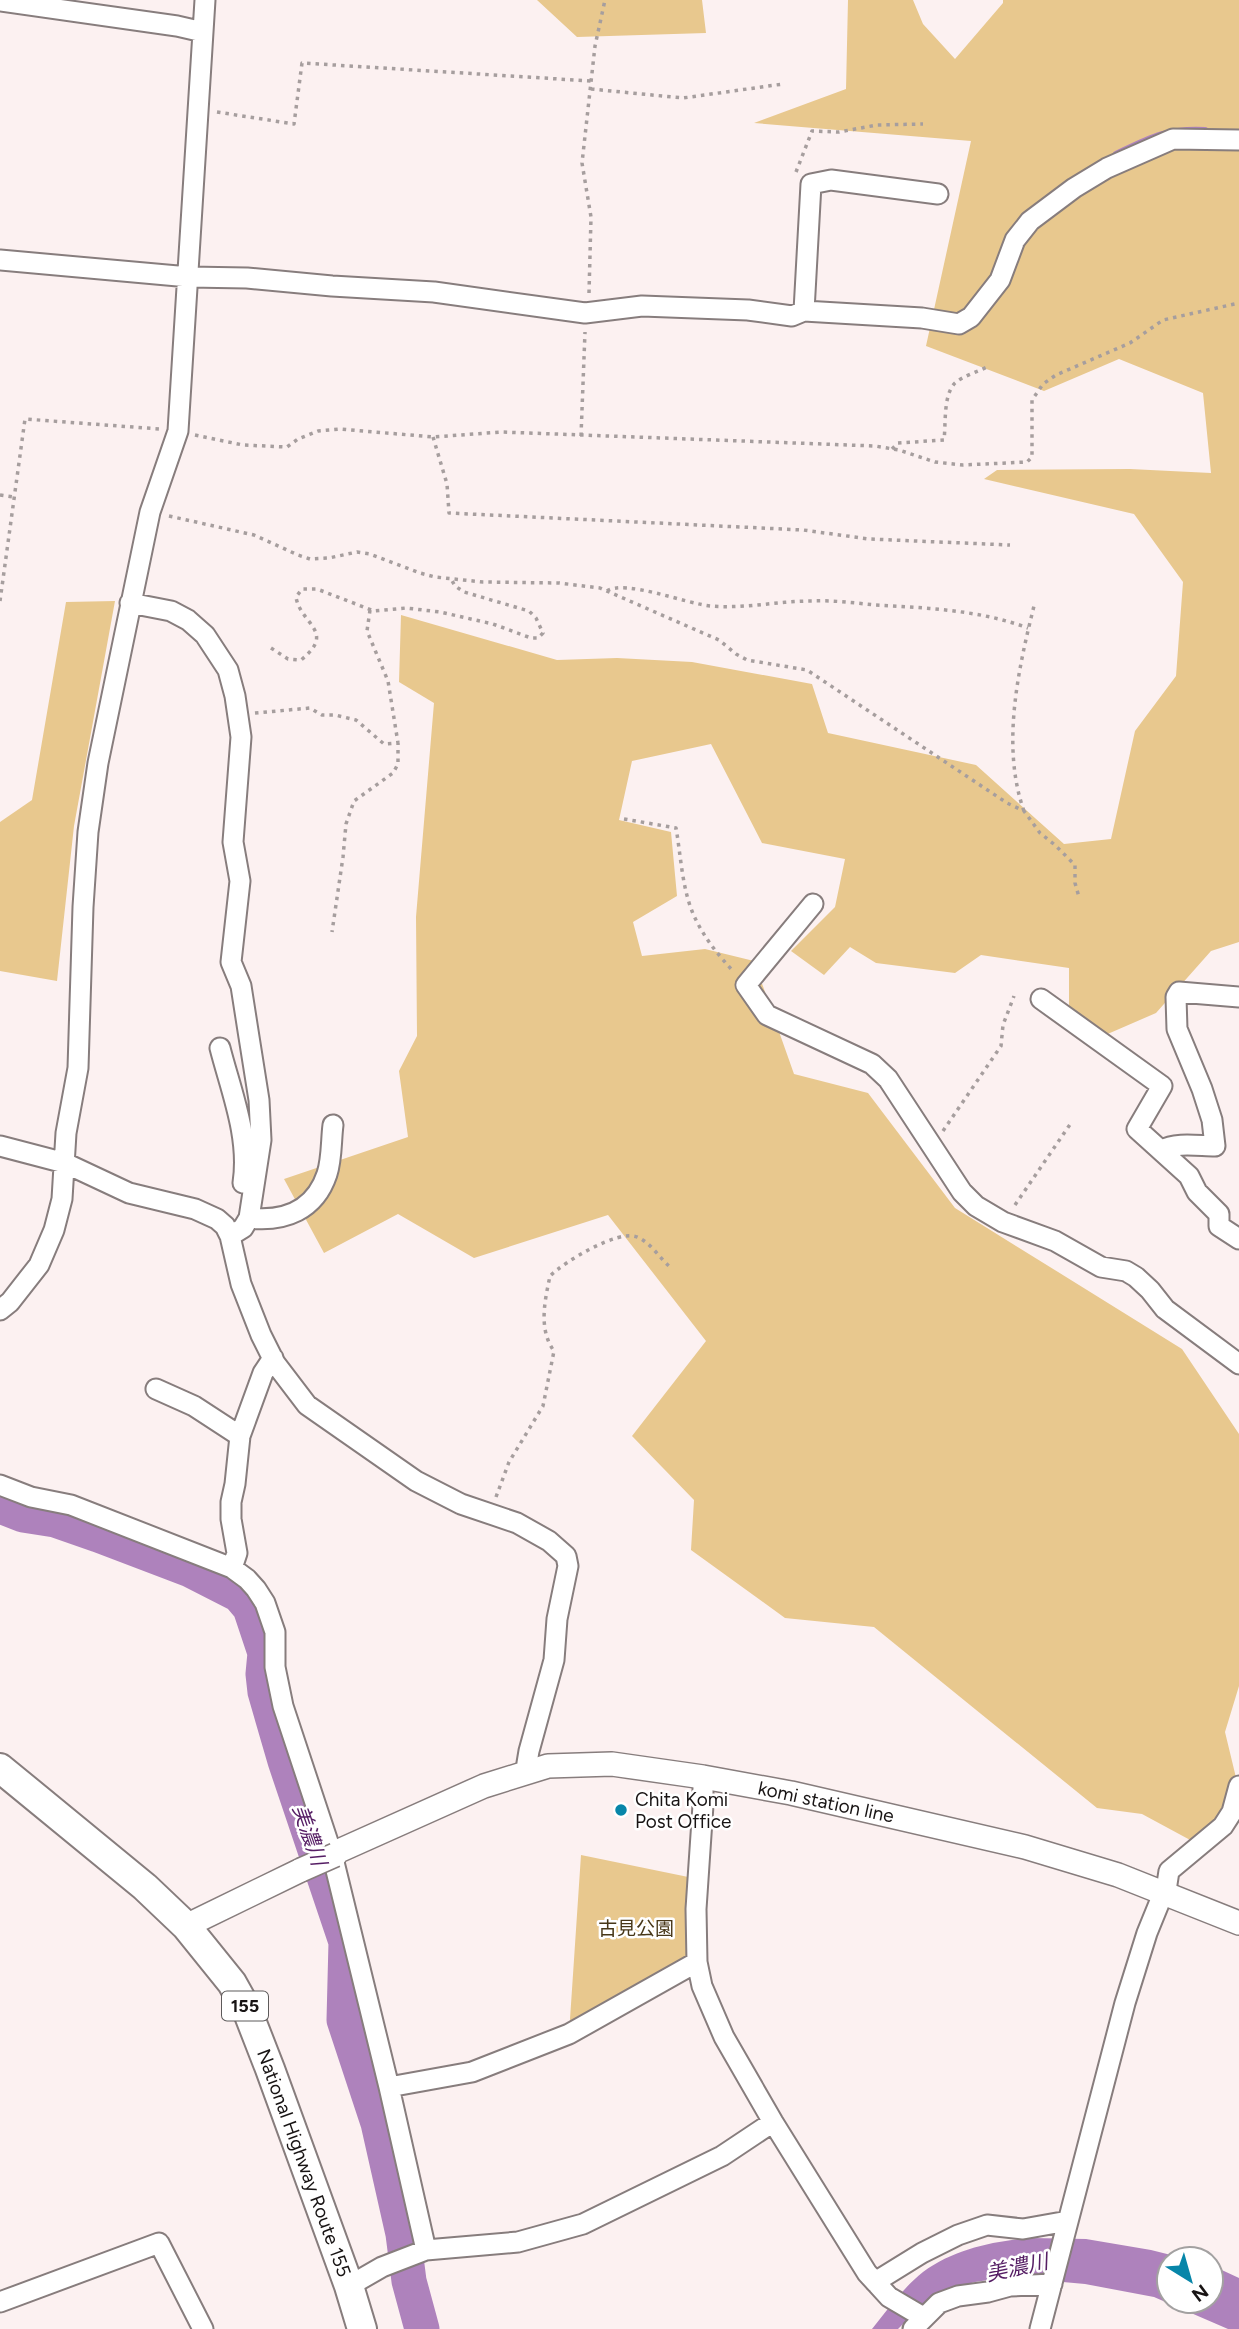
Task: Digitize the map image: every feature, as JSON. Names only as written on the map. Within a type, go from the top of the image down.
[{"type":"highway","name":"National Highway Route 155","points":[[0,1768],[145,1887],[186,1926],[232,1983],[247,2010],[362,2329]]},
{"type":"main road","name":"komi station line","points":[[186,1926],[334,1854],[484,1786],[548,1766],[612,1764],[703,1777],[804,1796],[1026,1847],[1118,1875],[1239,1923]]},
{"type":"street","points":[[0,1310],[10,1302],[39,1265],[54,1230],[61,1199],[66,1133],[78,1068],[83,907],[88,832],[98,763],[150,512],[178,430],[205,0]]},
{"type":"street","points":[[0,1],[203,32]]},
{"type":"street","points":[[0,260],[189,277],[247,278],[434,292],[586,313],[642,306],[748,310],[792,316],[804,312],[922,318],[959,324],[971,317],[1000,280],[1015,240],[1030,221],[1074,187],[1107,168],[1173,139],[1239,140]]},
{"type":"street","points":[[804,312],[811,184],[831,180],[938,194]]},
{"type":"street","points":[[130,603],[172,611],[188,620],[205,635],[228,670],[238,714],[240,764],[233,842],[240,881],[231,962],[243,999],[259,1100],[261,1140],[249,1218],[243,1228],[227,1231]]},
{"type":"street","points":[[814,905],[746,985],[767,1015],[872,1064],[888,1079],[962,1192],[976,1206],[1003,1222],[1055,1241],[1101,1266],[1126,1271],[1136,1277],[1165,1308],[1239,1364]]},
{"type":"street","points":[[1162,1150],[1178,1146],[1215,1146],[1212,1120],[1202,1089],[1177,1029],[1176,996],[1179,992],[1239,997]]},
{"type":"street","points":[[1041,999],[1162,1086],[1137,1129],[1189,1176],[1197,1192],[1219,1214],[1219,1226],[1239,1239]]},
{"type":"street","points":[[220,1048],[239,1117],[245,1169],[241,1197],[234,1220],[227,1231]]},
{"type":"street","points":[[249,1218],[274,1219],[291,1214],[318,1194],[328,1172],[333,1125]]},
{"type":"street","points":[[0,1146],[65,1164],[129,1194],[195,1209],[218,1219],[227,1231],[241,1284],[273,1358],[307,1405],[416,1481],[461,1504],[517,1523],[549,1541],[566,1556],[568,1566],[557,1619],[554,1660],[528,1751],[527,1763],[530,1771]]},
{"type":"street","points":[[232,1569],[237,1553],[231,1502],[236,1484],[240,1436],[263,1373],[273,1358]]},
{"type":"street","points":[[156,1390],[194,1406],[240,1436]]},
{"type":"street","points":[[0,1485],[31,1497],[71,1505],[232,1569],[247,1579],[256,1590],[275,1632],[275,1667],[283,1706],[334,1854],[426,2251]]},
{"type":"street","points":[[703,1777],[696,1909],[698,1962],[702,1986],[724,2037],[773,2122],[867,2273],[889,2297],[919,2320],[939,2303],[958,2296],[1010,2286],[1052,2284]]},
{"type":"street","points":[[1040,2329],[1125,2003],[1147,1933],[1167,1884],[1169,1871],[1223,1826],[1232,1812],[1239,1786]]},
{"type":"street","points":[[390,2087],[472,2072],[569,2034],[698,1962]]},
{"type":"street","points":[[349,2287],[382,2267],[426,2251],[518,2242],[583,2224],[722,2156],[773,2122]]},
{"type":"street","points":[[875,2282],[922,2253],[958,2235],[987,2225],[1023,2229],[1068,2221]]},
{"type":"street","points":[[0,2302],[159,2243],[203,2329]]},
{"type":"path","points":[[581,436],[591,217],[582,163],[595,46],[605,0]]},
{"type":"path","points":[[198,110],[294,124],[302,63],[591,81]]},
{"type":"path","points":[[590,89],[684,98],[783,83]]},
{"type":"path","points":[[811,184],[796,173],[812,131],[839,132],[877,125],[923,124]]},
{"type":"path","points":[[0,601],[25,419],[178,430],[243,445],[287,447],[298,439],[318,432],[340,429],[433,437],[502,432],[875,446],[935,462],[963,465],[1027,462],[1032,457],[1032,400],[1043,384],[1056,375],[1130,344],[1163,320],[1239,303]]},
{"type":"path","points":[[892,449],[898,443],[944,440],[952,386],[987,368]]},
{"type":"path","points":[[433,437],[447,484],[449,513],[803,530],[869,539],[1010,545]]},
{"type":"path","points":[[0,495],[14,497]]},
{"type":"path","points":[[150,512],[254,535],[310,559],[357,552],[370,554],[419,573],[450,578],[483,582],[559,583],[600,588],[719,640],[747,660],[807,670],[1007,803],[1024,811]]},
{"type":"path","points":[[271,648],[288,660],[300,660],[313,650],[317,640],[314,628],[297,604],[296,597],[302,589],[317,589],[370,609],[406,608],[440,612],[493,624],[531,638],[538,638],[543,633],[536,618],[529,611],[464,592],[455,586],[450,578]]},
{"type":"path","points":[[607,591],[623,587],[711,606],[736,607],[816,600],[926,608],[1005,619],[1028,628]]},
{"type":"path","points":[[1034,606],[1015,695],[1017,793],[1024,811],[1040,833],[1075,865],[1075,883],[1079,897]]},
{"type":"path","points":[[332,932],[346,824],[354,801],[393,773],[398,764],[398,743],[388,681],[367,631],[370,609]]},
{"type":"path","points":[[238,714],[310,708],[322,715],[356,720],[384,744],[398,743]]},
{"type":"path","points":[[624,819],[676,828],[694,916],[723,960],[746,985]]},
{"type":"path","points":[[932,1145],[1001,1046],[1003,1024],[1014,996]]},
{"type":"path","points":[[1003,1222],[1071,1124]]},
{"type":"path","points":[[490,1514],[509,1462],[543,1406],[554,1351],[544,1323],[544,1303],[550,1276],[590,1250],[617,1236],[627,1235],[645,1241],[669,1266]]},
{"type":"green space","points":[[537,0],[702,0],[706,33],[577,37]]},
{"type":"green space","points":[[848,0],[913,0],[923,24],[955,59],[1003,0],[1239,0],[1239,942],[1211,951],[1156,1013],[1103,1036],[1069,1007],[1069,968],[981,955],[955,973],[876,963],[850,947],[824,975],[791,951],[835,907],[845,859],[762,843],[711,744],[632,761],[619,820],[671,832],[677,896],[633,922],[642,956],[705,949],[754,961],[794,1074],[868,1093],[955,1208],[1182,1349],[1239,1434],[1239,1686],[1225,1732],[1239,1790],[1239,1803],[1192,1841],[1142,1814],[1097,1808],[874,1627],[785,1618],[691,1550],[694,1500],[632,1436],[706,1341],[608,1215],[474,1258],[398,1214],[324,1253],[284,1179],[408,1137],[399,1071],[417,1036],[416,917],[434,703],[399,682],[401,615],[557,660],[617,658],[692,662],[812,684],[828,733],[976,765],[1064,844],[1111,839],[1135,731],[1176,676],[1183,582],[1134,514],[984,479],[997,470],[1130,469],[1211,473],[1203,393],[1119,359],[1044,391],[926,346],[971,141],[754,123],[846,89]]},
{"type":"green space","points":[[115,601],[74,826],[57,981],[0,971],[0,822],[32,800],[66,602]]},
{"type":"green space","name":"古見公園","points":[[581,1855],[698,1879],[697,1962],[569,2034]]},
{"type":"water","points":[[1031,2238],[1086,2239],[1155,2251],[1155,2297],[1085,2284],[1008,2277],[938,2292],[898,2329],[872,2329],[896,2299],[923,2272],[948,2257],[1003,2241]]},
{"type":"water","points":[[1225,2272],[1239,2278],[1239,2329],[1228,2329],[1196,2315],[1225,2315]]},
{"type":"waterway","points":[[1116,154],[1168,132],[1205,130]]},
{"type":"waterway","name":"美濃川","points":[[0,1506],[23,1515],[55,1520],[190,1570],[239,1595],[250,1608],[265,1653],[265,1692],[285,1761],[346,1942],[344,2020],[378,2123],[403,2234],[409,2281],[422,2329]]},
{"type":"place","name":"Chita Komi Post Office","points":[[621,1810]]}]
